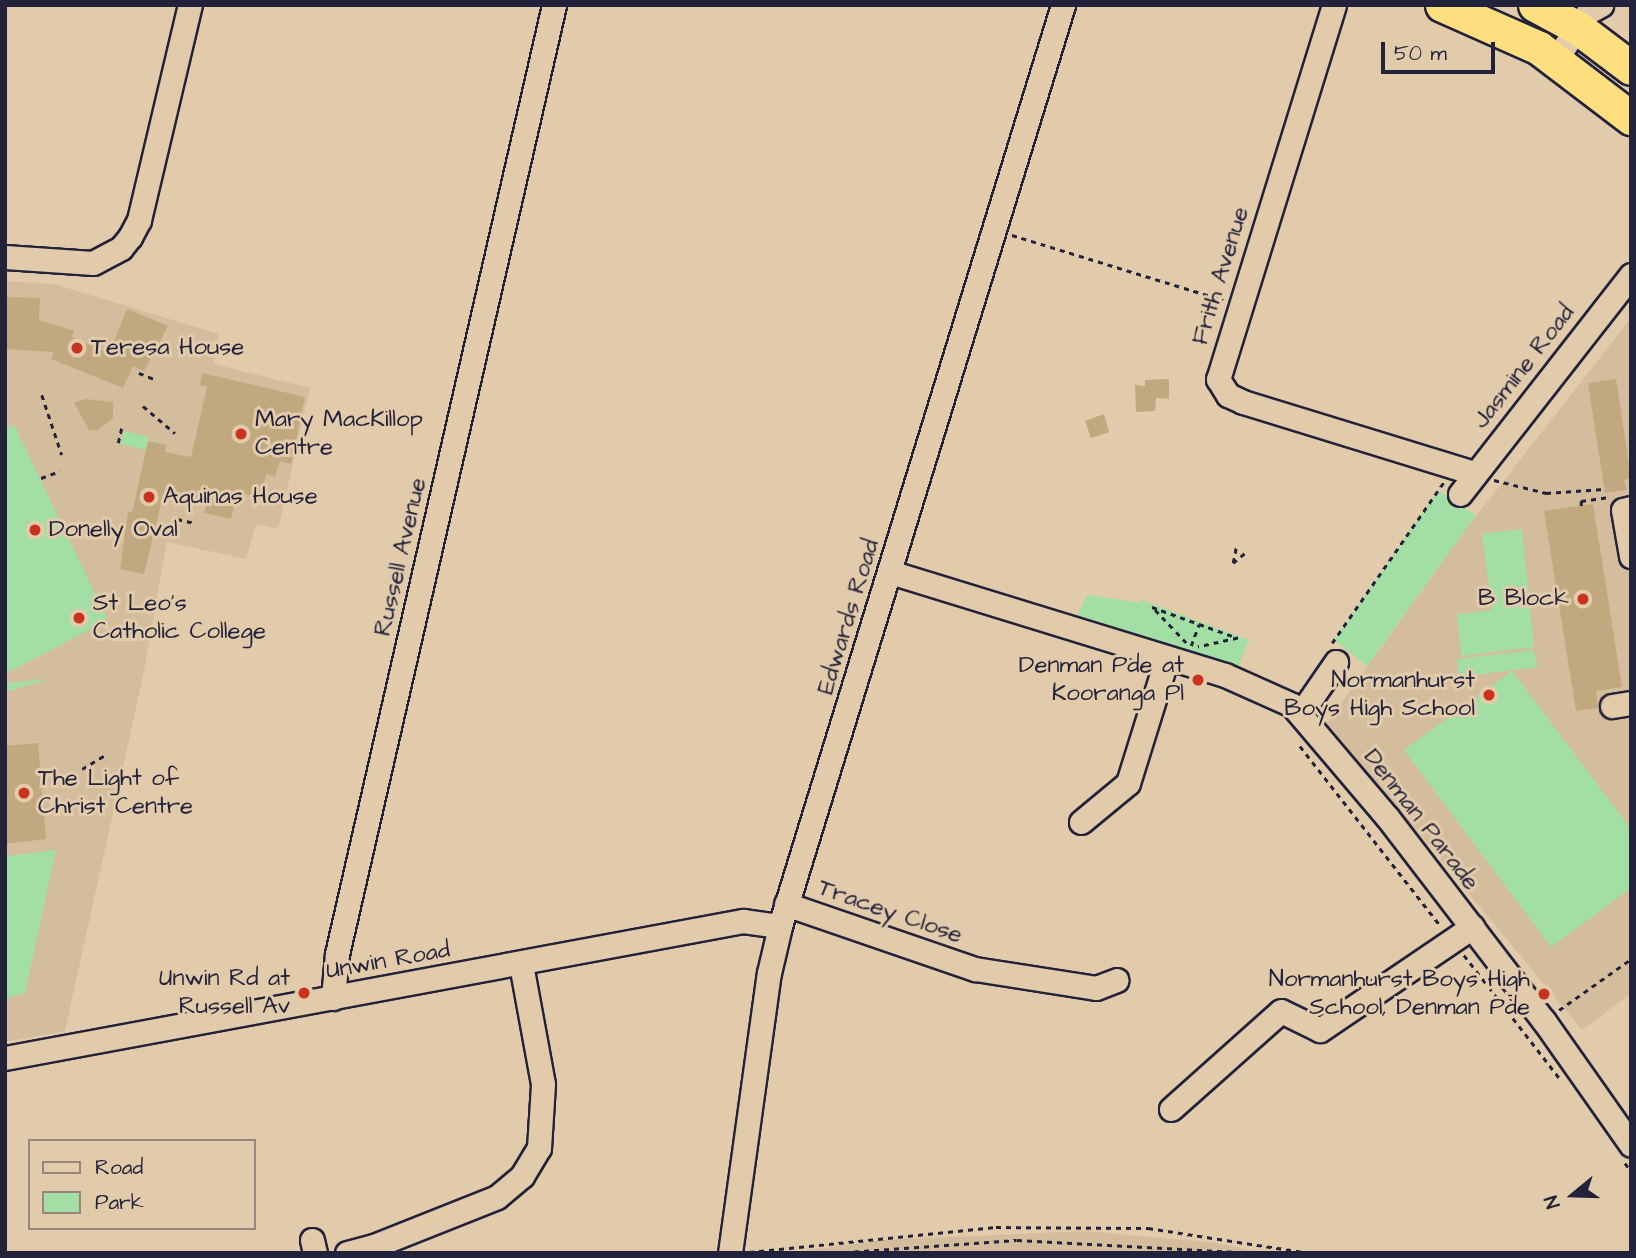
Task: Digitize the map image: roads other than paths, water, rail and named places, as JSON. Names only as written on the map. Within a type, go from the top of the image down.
[{"type":"highway","points":[[1441,5],[1556,58],[1631,118]]},
{"type":"highway","points":[[1535,5],[1589,17],[1631,68]]},
{"type":"street","points":[[5,257],[93,262],[121,248],[130,237],[139,220],[190,5]]},
{"type":"street","name":"Russell Avenue","points":[[333,998],[337,954],[554,5]]},
{"type":"street","name":"Edwards Road","points":[[730,1253],[769,973],[783,915],[1063,5]]},
{"type":"street","name":"Frith Avenue","points":[[1334,5],[1218,379],[1228,395],[1464,470]]},
{"type":"street","points":[[1556,58],[1589,17]]},
{"type":"street","name":"Jasmine Road","points":[[1460,494],[1464,470],[1631,275]]},
{"type":"street","points":[[1625,502],[1623,510],[1631,556]]},
{"type":"street","name":"Denman Parade","points":[[890,572],[1261,688],[1301,713],[1544,1021],[1631,1145]]},
{"type":"street","points":[[1301,713],[1332,656]]},
{"type":"street","points":[[1081,822],[1114,799],[1128,783],[1167,658]]},
{"type":"street","name":"Unwin Road","points":[[5,1058],[521,964],[743,920],[783,915]]},
{"type":"street","name":"Tracey Close","points":[[783,915],[975,970],[1096,988],[1117,980]]},
{"type":"street","points":[[1171,1109],[1281,1011],[1320,1030],[1472,927]]},
{"type":"street","points":[[346,1253],[497,1197],[522,1176],[539,1149],[543,1084],[521,964]]},
{"type":"place","name":"Teresa House","points":[[77,348]]},
{"type":"place","name":"Mary MacKillop Centre","points":[[241,434]]},
{"type":"place","name":"Aquinas House","points":[[149,497]]},
{"type":"place","name":"Donelly Oval","points":[[35,530]]},
{"type":"place","name":"B Block","points":[[1583,599]]},
{"type":"place","name":"St Leo's Catholic College","points":[[79,618]]},
{"type":"place","name":"Denman Pde at Kooranga Pl","points":[[1198,680]]},
{"type":"place","name":"Normanhurst Boys High School","points":[[1489,695]]},
{"type":"place","name":"The Light of Christ Centre","points":[[24,793]]},
{"type":"place","name":"Unwin Rd at Russell Av","points":[[304,993]]},
{"type":"place","name":"Normanhurst Boys High School, Denman Pde","points":[[1544,994]]}]
